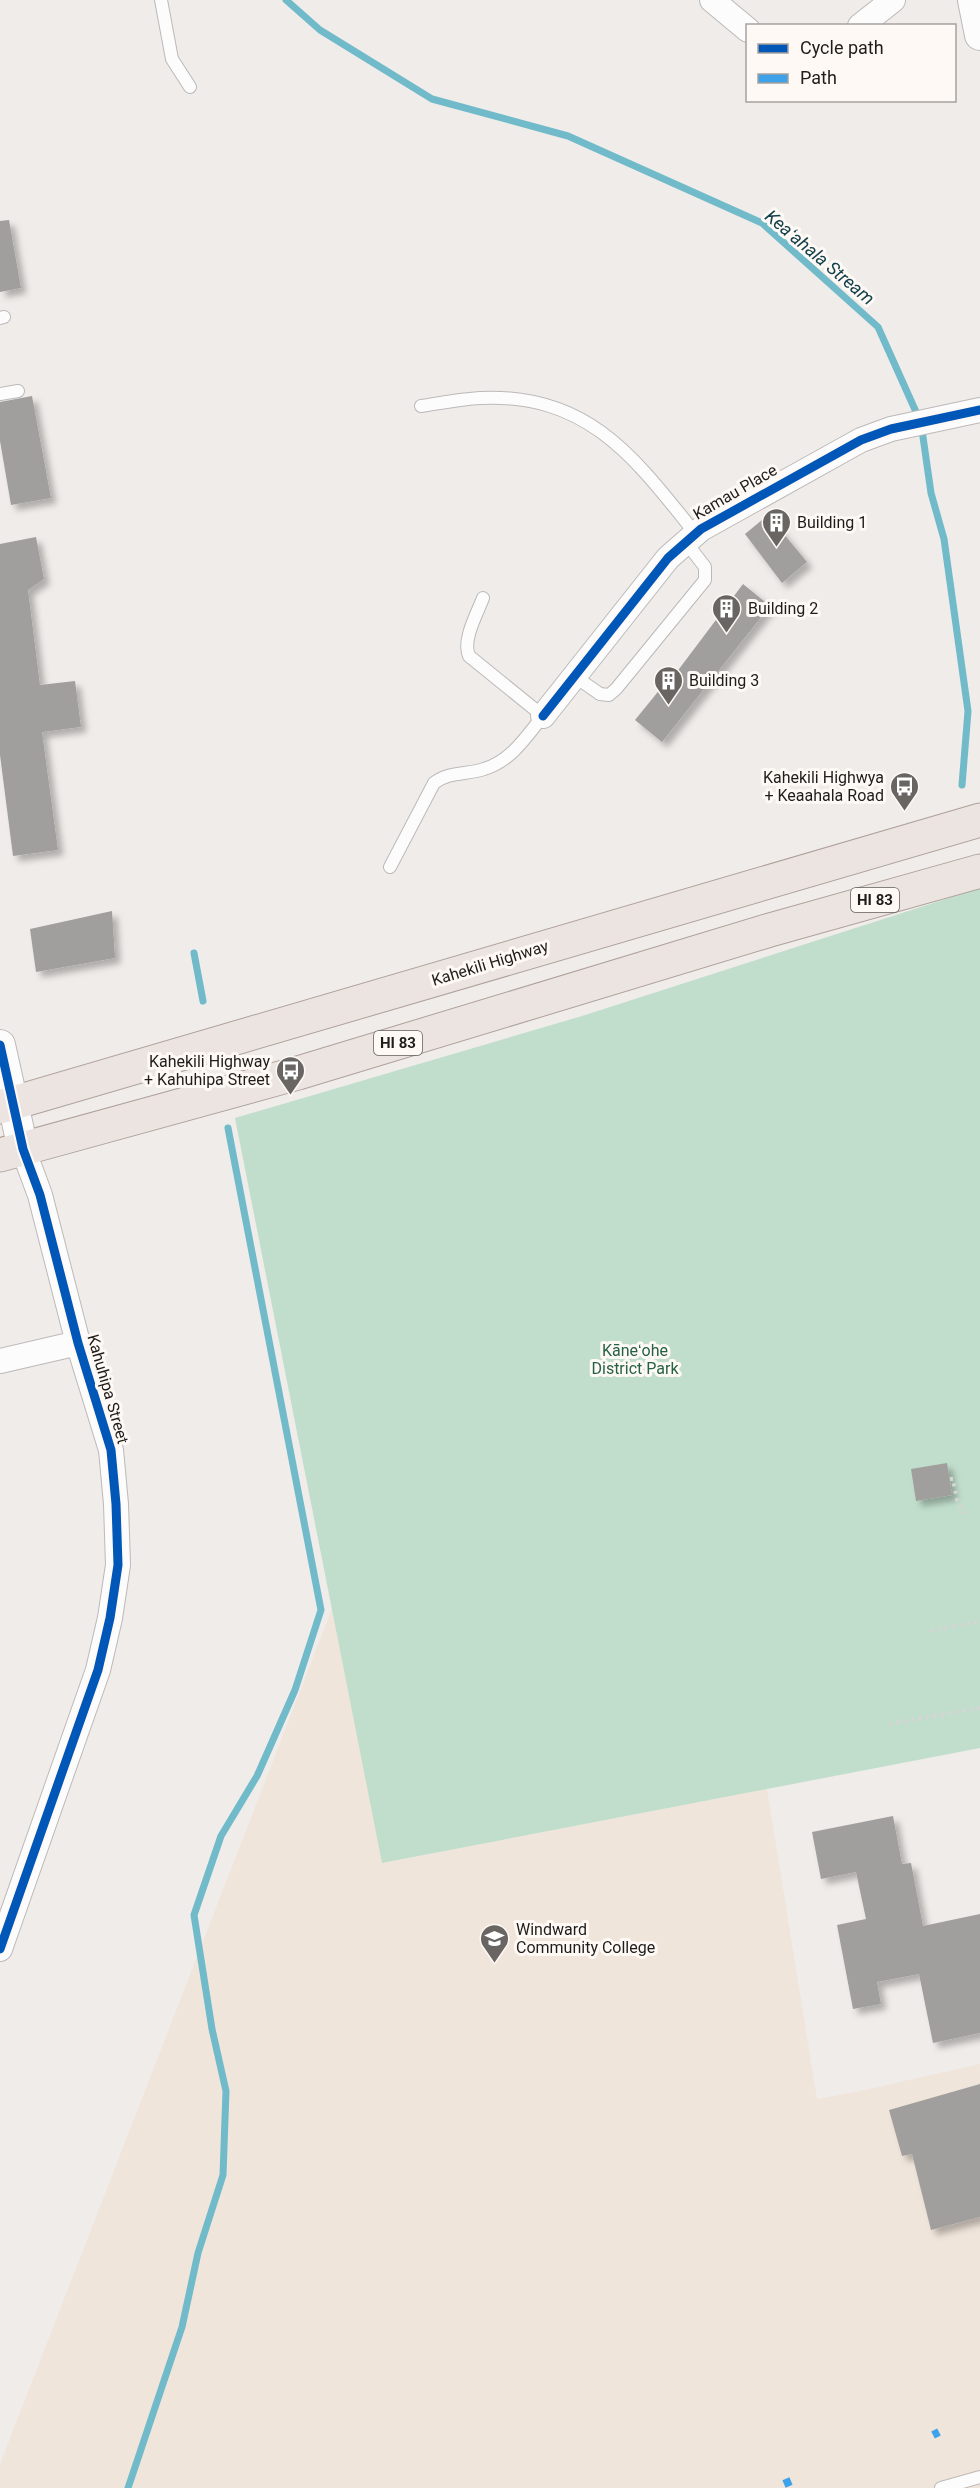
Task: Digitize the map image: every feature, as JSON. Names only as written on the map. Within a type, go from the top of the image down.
[{"type":"main road","name":"Kahekili Highway","points":[[6,1105],[980,820]]},
{"type":"main road","name":"HI 83","points":[[12,1152],[298,1073],[770,930],[980,871]]},
{"type":"street","points":[[712,0],[746,29]]},
{"type":"street","points":[[863,24],[893,0]]},
{"type":"street","points":[[973,0],[980,35]]},
{"type":"street","name":"Kamau Place","points":[[543,716],[668,558],[690,537],[717,518],[847,446],[876,434],[980,410]]},
{"type":"street","name":"Kahuhipa Street","points":[[0,1045],[12,1152],[40,1196],[78,1343],[111,1450],[118,1565],[110,1618],[98,1670],[0,1949]]},
{"type":"street","points":[[0,1361],[78,1343]]},
{"type":"lane","points":[[161,0],[172,59],[190,87]]},
{"type":"lane","points":[[0,394],[18,391]]},
{"type":"lane","points":[[421,406],[479,398],[502,398],[548,406],[570,414],[611,438],[629,453],[690,537],[705,567],[705,580],[616,689],[609,694],[600,694],[574,676]]},
{"type":"lane","points":[[390,867],[434,783],[447,775],[485,769],[498,764],[515,750],[543,716],[470,656],[467,651],[468,639],[483,598]]},
{"type":"lane","points":[[941,2488],[980,2477]]},
{"type":"path","points":[[950,1479],[953,1479],[957,1500],[966,1515]]},
{"type":"path","points":[[930,1631],[980,1622]]},
{"type":"path","points":[[889,1724],[980,1708]]},
{"type":"shaded area","name":"Windward Community College","points":[[332,1609],[383,1863],[767,1789],[817,2099],[980,2064],[980,2488],[0,2488],[0,2464]]},
{"type":"green space","name":"Kāneʻohe District Park","points":[[980,888],[980,1748],[382,1863],[235,1118],[582,1016]]},
{"type":"building","points":[[9,220],[21,288],[0,292],[0,221]]},
{"type":"building","points":[[32,396],[51,498],[11,505],[0,441],[0,402]]},
{"type":"building","name":"Building 1","points":[[768,515],[807,562],[782,583],[745,534]]},
{"type":"building","points":[[36,537],[44,579],[28,590],[40,685],[75,681],[81,727],[42,732],[58,850],[13,856],[0,755],[0,544]]},
{"type":"building","points":[[743,584],[770,606],[662,742],[635,720],[674,672],[676,673]]},
{"type":"building","points":[[112,911],[115,958],[36,972],[30,929]]},
{"type":"building","points":[[947,1463],[952,1495],[916,1501],[911,1469]]},
{"type":"building","points":[[893,1816],[902,1864],[911,1863],[923,1926],[980,1914],[980,2033],[933,2043],[919,1974],[877,1982],[881,2004],[853,2009],[837,1925],[866,1919],[856,1872],[821,1879],[812,1832]]},
{"type":"building","points":[[980,2084],[980,2217],[931,2230],[912,2154],[902,2156],[889,2110]]},
{"type":"waterway","name":"Keaʻahala Stream","points":[[286,0],[320,30],[432,99],[568,136],[762,223],[878,327],[921,423],[931,493],[944,539],[968,711],[962,785]]},
{"type":"waterway","points":[[194,953],[203,1001]]},
{"type":"waterway","points":[[128,2488],[182,2327],[198,2253],[223,2175],[226,2091],[212,2029],[194,1915],[221,1836],[257,1776],[295,1690],[321,1610],[228,1128]]},
{"type":"marked path","points":[[933,2435],[939,2432]]},
{"type":"marked path","points":[[784,2484],[791,2481]]},
{"type":"cycle path","points":[[543,716],[668,558],[701,529],[861,440],[891,429],[980,410]]},
{"type":"cycle path","points":[[0,1045],[23,1149],[40,1195],[78,1343],[111,1450],[118,1565],[110,1618],[98,1670],[0,1949]]},
{"type":"place","name":"Building 1","points":[[776,548]]},
{"type":"place","name":"Building 2","points":[[727,634]]},
{"type":"place","name":"Building 3","points":[[668,706]]},
{"type":"place","name":"Kahekili Highwya + Keaahala Road","points":[[905,812]]},
{"type":"place","name":"Kahekili Highway + Kahuhipa Street","points":[[291,1096]]},
{"type":"place","name":"Windward Community College","points":[[495,1964]]}]
